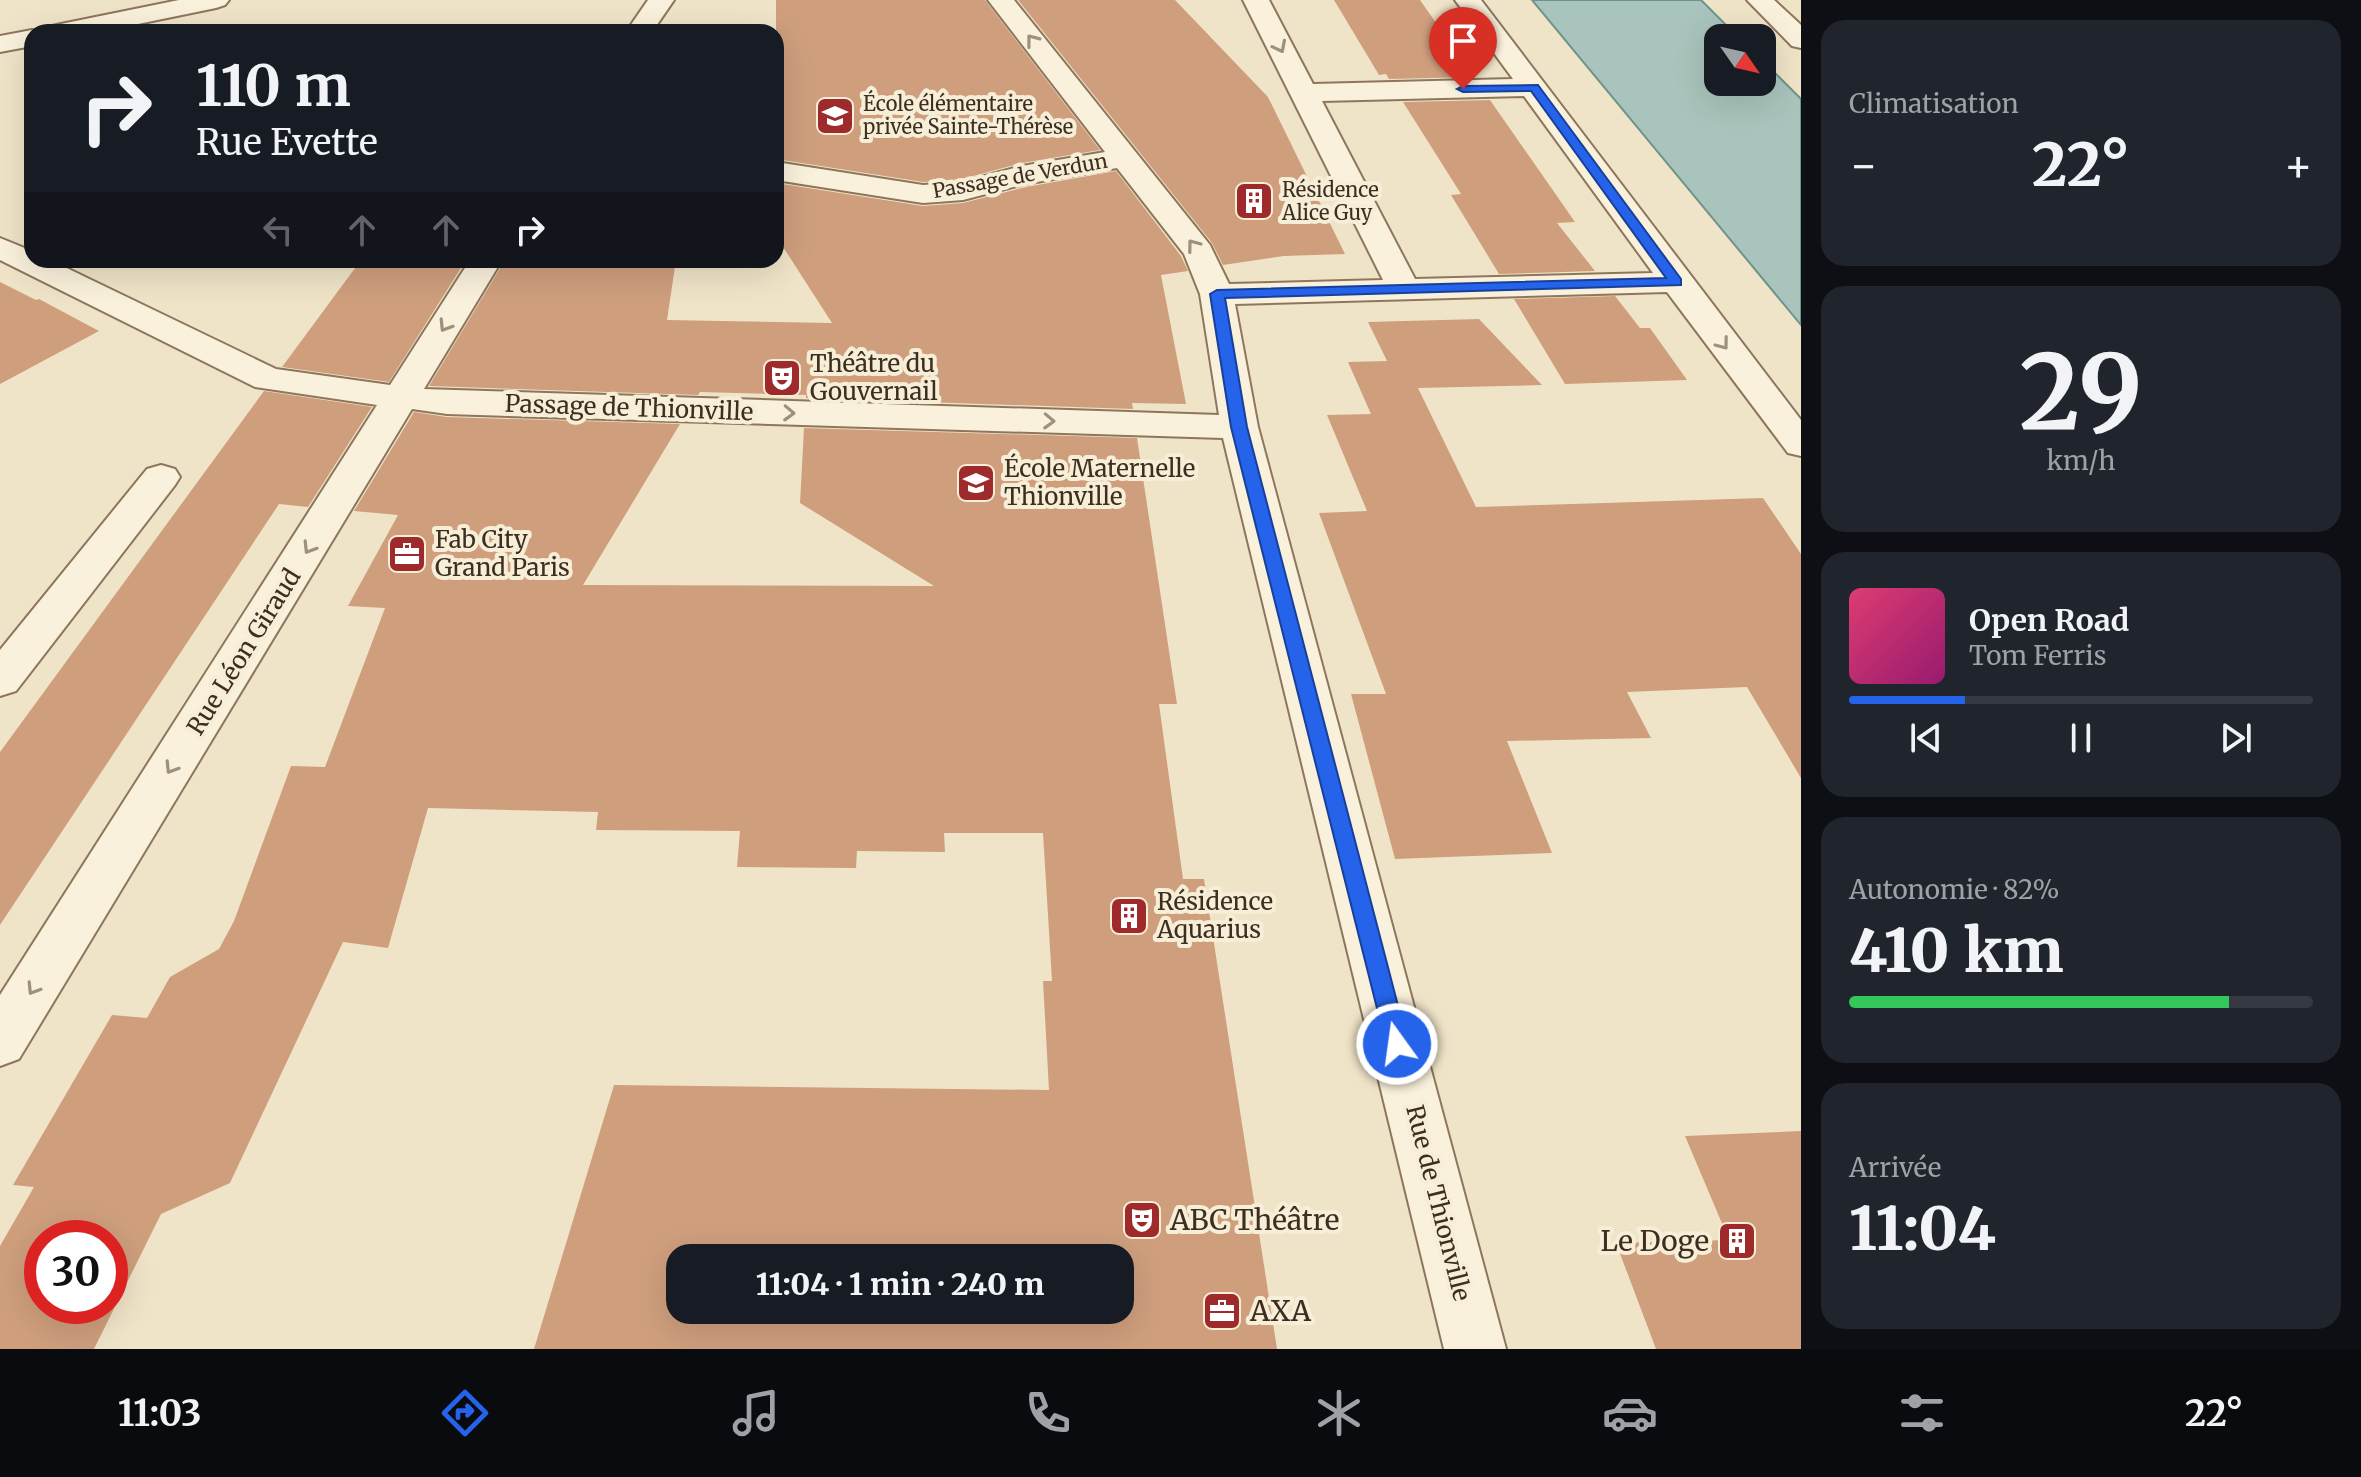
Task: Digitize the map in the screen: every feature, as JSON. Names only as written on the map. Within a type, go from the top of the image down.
[{"type":"street","points":[[100,24],[216,0]]},
{"type":"street","points":[[644,24],[661,0]]},
{"type":"street","name":"Rue de Thionville","points":[[1001,0],[1199,252],[1217,294],[1239,427],[1475,1349]]},
{"type":"street","points":[[1256,0],[1404,289]]},
{"type":"street","points":[[1468,0],[1676,282],[1801,445]]},
{"type":"street","points":[[1760,0],[1801,40]]},
{"type":"street","points":[[0,44],[24,40]]},
{"type":"street","points":[[1304,93],[1534,87]]},
{"type":"street","name":"Passage de Verdun","points":[[784,172],[923,194],[963,191],[1022,175],[1123,158]]},
{"type":"street","name":"Passage de Thionville","points":[[0,248],[24,260]]},
{"type":"street","name":"Passage de Thionville","points":[[41,268],[268,379],[403,397],[463,403],[1239,427]]},
{"type":"street","name":"Rue Léon Giraud","points":[[0,1042],[481,268]]},
{"type":"street","points":[[1217,294],[1676,282]]},
{"type":"street","points":[[0,680],[161,477]]},
{"type":"water","points":[[1532,0],[1701,0],[1725,24],[1704,24],[1704,96],[1776,96],[1776,74],[1801,99],[1801,325]]},
{"type":"building","points":[[776,0],[985,0],[1100,150],[1022,163],[962,179],[923,182],[784,160],[784,24],[776,24]]},
{"type":"building","name":"Résidence Alice Guy","points":[[1018,0],[1175,0],[1268,97],[1345,254],[1284,256],[1223,265],[1212,243]]},
{"type":"building","points":[[1334,0],[1420,0],[1474,77],[1389,79],[1386,74],[1379,75]]},
{"type":"building","points":[[1490,100],[1575,222],[1557,223],[1595,271],[1499,274],[1451,195],[1461,194],[1403,102]]},
{"type":"building","points":[[1116,171],[1181,256],[1188,271],[1161,275],[1186,404],[1132,403],[1133,409],[806,398],[806,395],[700,392],[698,395],[429,386],[500,268],[675,268],[667,320],[832,323],[784,248],[784,184],[923,206],[963,203],[1026,187]]},
{"type":"building","points":[[355,268],[461,268],[389,382],[282,367]]},
{"type":"building","points":[[0,282],[39,299],[99,331],[0,384]]},
{"type":"building","points":[[1615,296],[1640,328],[1650,328],[1687,380],[1565,384],[1514,299]]},
{"type":"building","points":[[1479,319],[1542,385],[1418,388],[1476,507],[1763,498],[1801,554],[1801,778],[1747,687],[1627,692],[1651,738],[1507,741],[1552,853],[1395,859],[1351,694],[1386,694],[1319,513],[1367,511],[1327,415],[1371,414],[1348,362],[1387,361],[1368,322]]},
{"type":"building","points":[[264,391],[372,407],[308,507],[279,504],[0,925],[0,752]]},
{"type":"building","name":"Résidence Aquarius","points":[[414,412],[447,417],[680,424],[583,585],[934,586],[800,503],[804,428],[1137,438],[1177,704],[1159,704],[1183,879],[1204,879],[1277,1349],[534,1349],[614,1085],[1049,1090],[1043,981],[1052,981],[1043,833],[944,833],[945,852],[857,851],[856,868],[737,867],[740,831],[596,830],[598,812],[428,808],[388,948],[343,942],[230,1183],[161,1214],[128,1280],[128,1220],[24,1220],[24,1324],[106,1324],[94,1349],[0,1349],[0,1246],[34,1187],[13,1185],[112,1015],[147,1018],[170,977],[219,949],[234,921],[291,766],[325,767],[385,608],[348,606],[398,515],[354,511]]},
{"type":"building","name":"Le Doge","points":[[1801,1131],[1801,1349],[1656,1349],[1616,1243],[1729,1240],[1685,1136]]},
{"type":"place","name":"École élémentaire privée Sainte-Thérèse","points":[[835,116]]},
{"type":"place","name":"Résidence Alice Guy","points":[[1254,201]]},
{"type":"place","name":"Théâtre du Gouvernail","points":[[782,378]]},
{"type":"place","name":"École Maternelle Thionville","points":[[976,483]]},
{"type":"place","name":"Fab City Grand Paris","points":[[407,554]]},
{"type":"place","name":"Résidence Aquarius","points":[[1129,916]]},
{"type":"place","name":"ABC Théâtre","points":[[1142,1220]]},
{"type":"place","name":"Le Doge","points":[[1737,1241]]},
{"type":"place","name":"AXA","points":[[1222,1311]]},
{"type":"route","points":[[1397,1044],[1239,427],[1217,294],[1676,282],[1534,87],[1463,89]]}]
